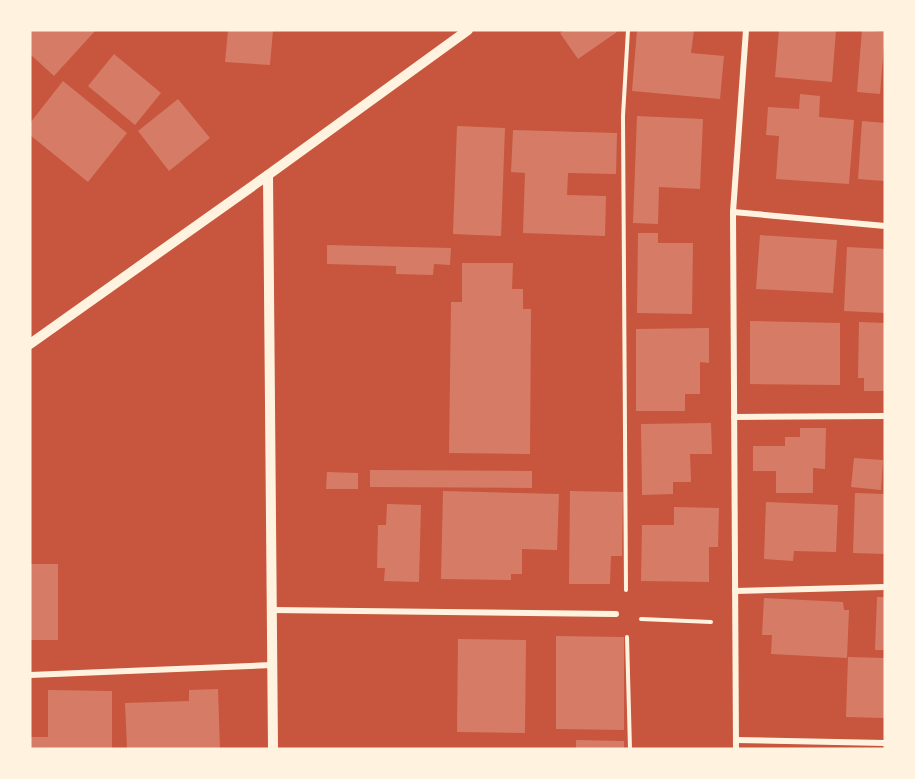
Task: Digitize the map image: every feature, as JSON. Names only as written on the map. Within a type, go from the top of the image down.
[{"type":"street","points":[[30,344],[268,176],[468,30]]},
{"type":"street","points":[[736,749],[733,212],[746,30]]},
{"type":"street","points":[[268,176],[273,749]]},
{"type":"street","points":[[733,212],[885,226]]},
{"type":"street","points":[[734,417],[885,416]]},
{"type":"street","points":[[735,591],[885,587]]},
{"type":"street","points":[[272,610],[616,614]]},
{"type":"street","points":[[30,675],[272,665]]},
{"type":"street","points":[[736,740],[885,743]]},
{"type":"path","points":[[628,30],[623,116],[630,749]]},
{"type":"path","points":[[616,614],[640,619],[736,623]]},
{"type":"building","points":[[30,30],[95,31],[54,76],[30,54]]},
{"type":"building","points":[[228,30],[273,30],[270,65],[225,62]]},
{"type":"building","points":[[565,30],[616,30],[617,32],[578,59],[560,33]]},
{"type":"building","points":[[637,30],[694,30],[691,53],[724,56],[720,99],[632,91]]},
{"type":"building","points":[[779,30],[836,30],[832,82],[775,77]]},
{"type":"building","points":[[862,30],[885,32],[880,94],[857,92]]},
{"type":"building","points":[[114,54],[161,93],[135,125],[88,86]]},
{"type":"building","points":[[63,81],[127,133],[88,182],[30,135],[30,123]]},
{"type":"building","points":[[800,94],[820,96],[819,117],[854,120],[849,184],[776,179],[779,136],[766,135],[768,107],[799,109]]},
{"type":"building","points":[[178,99],[210,138],[169,171],[138,131]]},
{"type":"building","points":[[637,116],[703,119],[700,189],[659,187],[658,224],[633,223]]},
{"type":"building","points":[[862,121],[885,123],[885,181],[858,179]]},
{"type":"building","points":[[457,126],[505,128],[501,236],[453,234]]},
{"type":"building","points":[[513,130],[617,133],[616,174],[568,173],[567,195],[606,196],[605,236],[523,233],[525,173],[511,172]]},
{"type":"building","points":[[638,233],[658,233],[658,243],[693,243],[692,314],[637,313]]},
{"type":"building","points":[[760,235],[837,240],[833,293],[756,289]]},
{"type":"building","points":[[327,245],[451,248],[450,265],[434,264],[433,275],[396,274],[396,266],[327,264]]},
{"type":"building","points":[[847,247],[885,249],[885,313],[844,311]]},
{"type":"building","points":[[462,263],[513,263],[512,289],[523,289],[523,309],[531,309],[530,454],[449,453],[451,302],[462,302]]},
{"type":"building","points":[[750,321],[840,323],[840,385],[750,384]]},
{"type":"building","points":[[859,322],[885,323],[885,391],[864,391],[864,378],[858,378]]},
{"type":"building","points":[[709,328],[709,363],[700,362],[700,394],[685,394],[685,411],[636,411],[636,329]]},
{"type":"building","points":[[711,423],[712,454],[690,454],[691,482],[673,482],[673,494],[642,495],[641,424]]},
{"type":"building","points":[[800,428],[826,428],[825,469],[813,468],[813,493],[776,493],[776,471],[753,471],[753,446],[785,446],[785,437],[800,437]]},
{"type":"building","points":[[854,458],[883,460],[881,490],[851,487]]},
{"type":"building","points":[[370,470],[532,471],[532,488],[370,487]]},
{"type":"building","points":[[327,472],[358,473],[358,489],[326,489]]},
{"type":"building","points":[[443,491],[559,494],[557,550],[522,549],[522,574],[511,574],[511,580],[441,579]]},
{"type":"building","points":[[570,491],[623,492],[622,556],[611,556],[610,584],[569,584]]},
{"type":"building","points":[[855,493],[885,494],[885,554],[853,553]]},
{"type":"building","points":[[766,502],[838,505],[836,552],[794,551],[793,561],[764,559]]},
{"type":"building","points":[[387,504],[421,505],[419,582],[384,581],[385,568],[377,568],[378,525],[386,525]]},
{"type":"building","points":[[674,507],[719,508],[718,547],[709,547],[709,582],[641,581],[642,525],[674,525]]},
{"type":"building","points":[[30,564],[58,564],[58,640],[30,640]]},
{"type":"building","points":[[877,597],[885,597],[885,650],[875,650]]},
{"type":"building","points":[[764,598],[843,602],[844,610],[849,610],[847,658],[771,654],[772,635],[762,635]]},
{"type":"building","points":[[556,636],[624,637],[624,730],[556,729]]},
{"type":"building","points":[[458,639],[526,640],[525,733],[457,732]]},
{"type":"building","points":[[848,657],[885,658],[885,718],[846,717]]},
{"type":"building","points":[[218,689],[220,749],[127,749],[125,703],[189,701],[189,690]]},
{"type":"building","points":[[48,690],[112,691],[112,749],[31,749],[31,737],[48,737]]},
{"type":"building","points":[[576,740],[624,741],[624,749],[576,749]]}]
